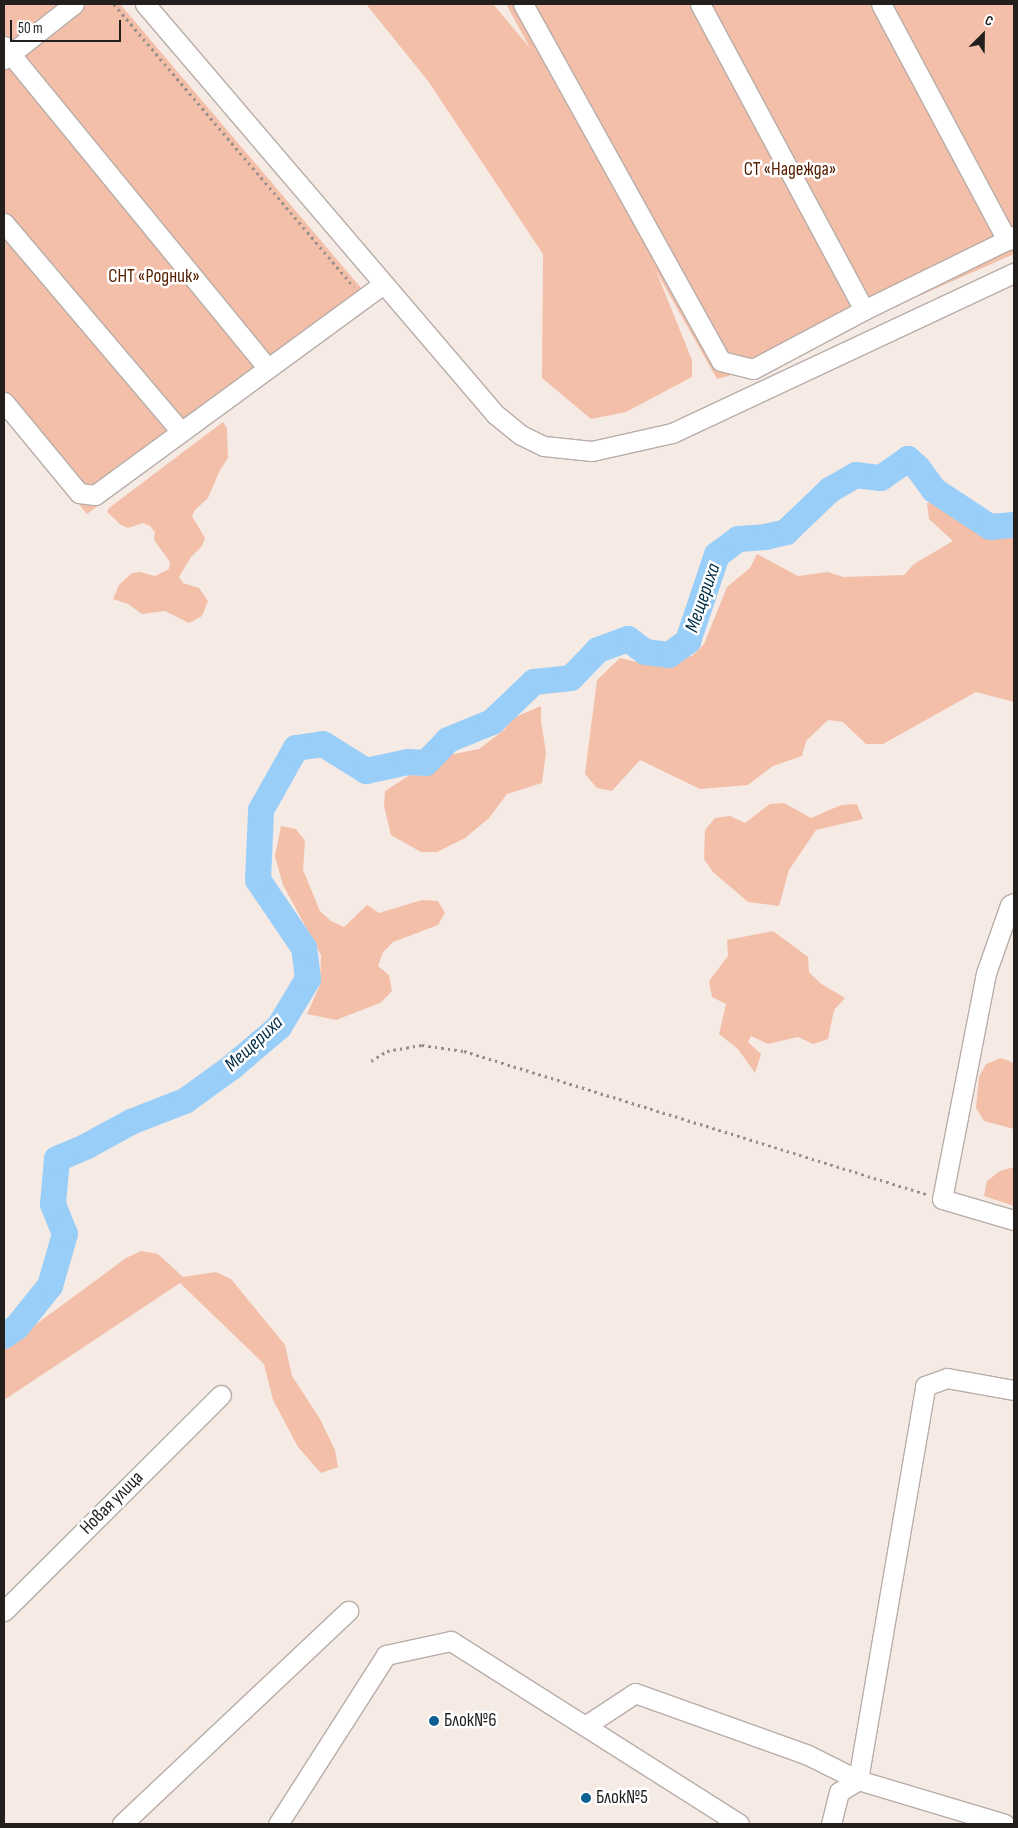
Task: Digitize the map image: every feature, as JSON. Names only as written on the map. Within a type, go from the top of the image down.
[{"type":"street","points":[[74,4],[6,53],[268,368]]},
{"type":"street","points":[[145,4],[383,284],[501,419],[521,434],[544,446],[592,451],[672,433],[1014,273]]},
{"type":"street","points":[[700,4],[864,310]]},
{"type":"street","points":[[526,5],[721,361],[753,369],[864,310],[1010,238],[881,4]]},
{"type":"street","points":[[4,223],[181,432]]},
{"type":"street","points":[[4,402],[79,493],[95,495],[383,284]]},
{"type":"street","points":[[984,287],[1014,287]]},
{"type":"street","points":[[1014,903],[1010,905],[986,974],[942,1199],[1014,1220]]},
{"type":"street","points":[[831,1824],[839,1792],[858,1780],[925,1386],[947,1378],[1014,1390]]},
{"type":"street","name":"Новая улица","points":[[4,1611],[221,1395]]},
{"type":"street","points":[[122,1824],[348,1610]]},
{"type":"street","points":[[278,1824],[386,1655],[451,1641],[739,1824]]},
{"type":"street","points":[[585,1726],[635,1693],[808,1755],[858,1780],[1005,1824]]},
{"type":"path","points":[[114,4],[364,298]]},
{"type":"path","points":[[371,1060],[387,1051],[422,1046],[464,1051],[942,1199]]},
{"type":"green space","name":"СНТ «Родник»","points":[[4,4],[120,4],[373,302],[87,514],[4,416]]},
{"type":"green space","name":"СТ «Надежда»","points":[[366,4],[493,4],[530,48],[506,4],[1014,4],[1014,254],[753,369],[717,379],[656,271],[692,360],[692,377],[626,412],[591,419],[542,378],[543,254],[428,81]]},
{"type":"green space","points":[[223,422],[227,428],[228,458],[220,470],[208,498],[195,510],[192,516],[205,538],[202,546],[191,557],[179,577],[183,583],[199,588],[208,601],[202,616],[189,623],[165,611],[142,614],[128,604],[113,599],[119,585],[132,573],[140,572],[155,576],[169,569],[170,562],[154,540],[155,532],[150,526],[143,523],[128,528],[121,525],[107,512],[109,508]]},
{"type":"green space","points":[[941,502],[992,534],[1014,532],[1014,702],[976,692],[883,744],[866,744],[843,722],[828,720],[806,741],[802,756],[773,766],[748,785],[700,789],[640,760],[612,791],[597,788],[585,774],[597,680],[620,658],[649,665],[692,656],[704,644],[727,587],[750,568],[757,554],[798,576],[828,572],[843,577],[904,575],[914,564],[953,541],[929,519],[927,503]]},
{"type":"green space","points":[[541,706],[541,721],[546,752],[542,783],[507,794],[489,818],[465,838],[437,852],[421,852],[391,835],[384,806],[385,791],[410,775],[425,776],[449,755],[479,749],[504,730],[513,718]]},
{"type":"green space","points":[[784,803],[811,818],[841,805],[857,804],[863,819],[816,830],[789,870],[779,906],[748,902],[713,872],[704,859],[705,830],[715,818],[730,816],[745,823],[770,804]]},
{"type":"green space","points":[[281,826],[296,829],[305,841],[303,870],[320,911],[331,921],[344,927],[367,905],[379,913],[422,900],[438,901],[445,913],[438,925],[393,942],[383,952],[378,966],[389,975],[392,991],[380,1003],[336,1020],[307,1014],[320,985],[321,955],[283,885],[275,856]]},
{"type":"green space","points":[[773,931],[808,957],[809,972],[820,983],[845,998],[834,1010],[828,1039],[813,1044],[798,1037],[768,1044],[751,1036],[748,1042],[761,1054],[755,1073],[738,1049],[719,1034],[726,1004],[712,997],[709,981],[728,956],[727,940]]},
{"type":"green space","points":[[1001,1058],[1014,1063],[1014,1129],[984,1121],[976,1108],[979,1077],[986,1064]]},
{"type":"green space","points":[[1014,1167],[1014,1206],[984,1196],[987,1181],[1000,1171]]},
{"type":"green space","points":[[141,1251],[158,1254],[183,1277],[216,1272],[231,1279],[285,1345],[292,1376],[320,1419],[335,1450],[338,1467],[321,1473],[298,1447],[273,1400],[264,1364],[180,1283],[4,1400],[4,1348],[126,1258]]},
{"type":"waterway","name":"Мещериха","points":[[4,1336],[17,1327],[50,1286],[65,1234],[53,1204],[57,1159],[87,1146],[131,1122],[185,1101],[232,1067],[279,1027],[308,979],[304,948],[258,880],[261,810],[296,748],[323,744],[366,771],[408,762],[426,763],[448,740],[492,722],[534,682],[571,678],[598,650],[628,639],[645,652],[669,655],[688,641],[717,555],[738,539],[765,537],[786,532],[830,490],[856,475],[881,478],[908,459],[918,468],[934,490],[990,527],[1014,525]]},
{"type":"place","name":"Блок№6","points":[[434,1721]]},
{"type":"place","name":"Блок№5","points":[[586,1798]]}]
